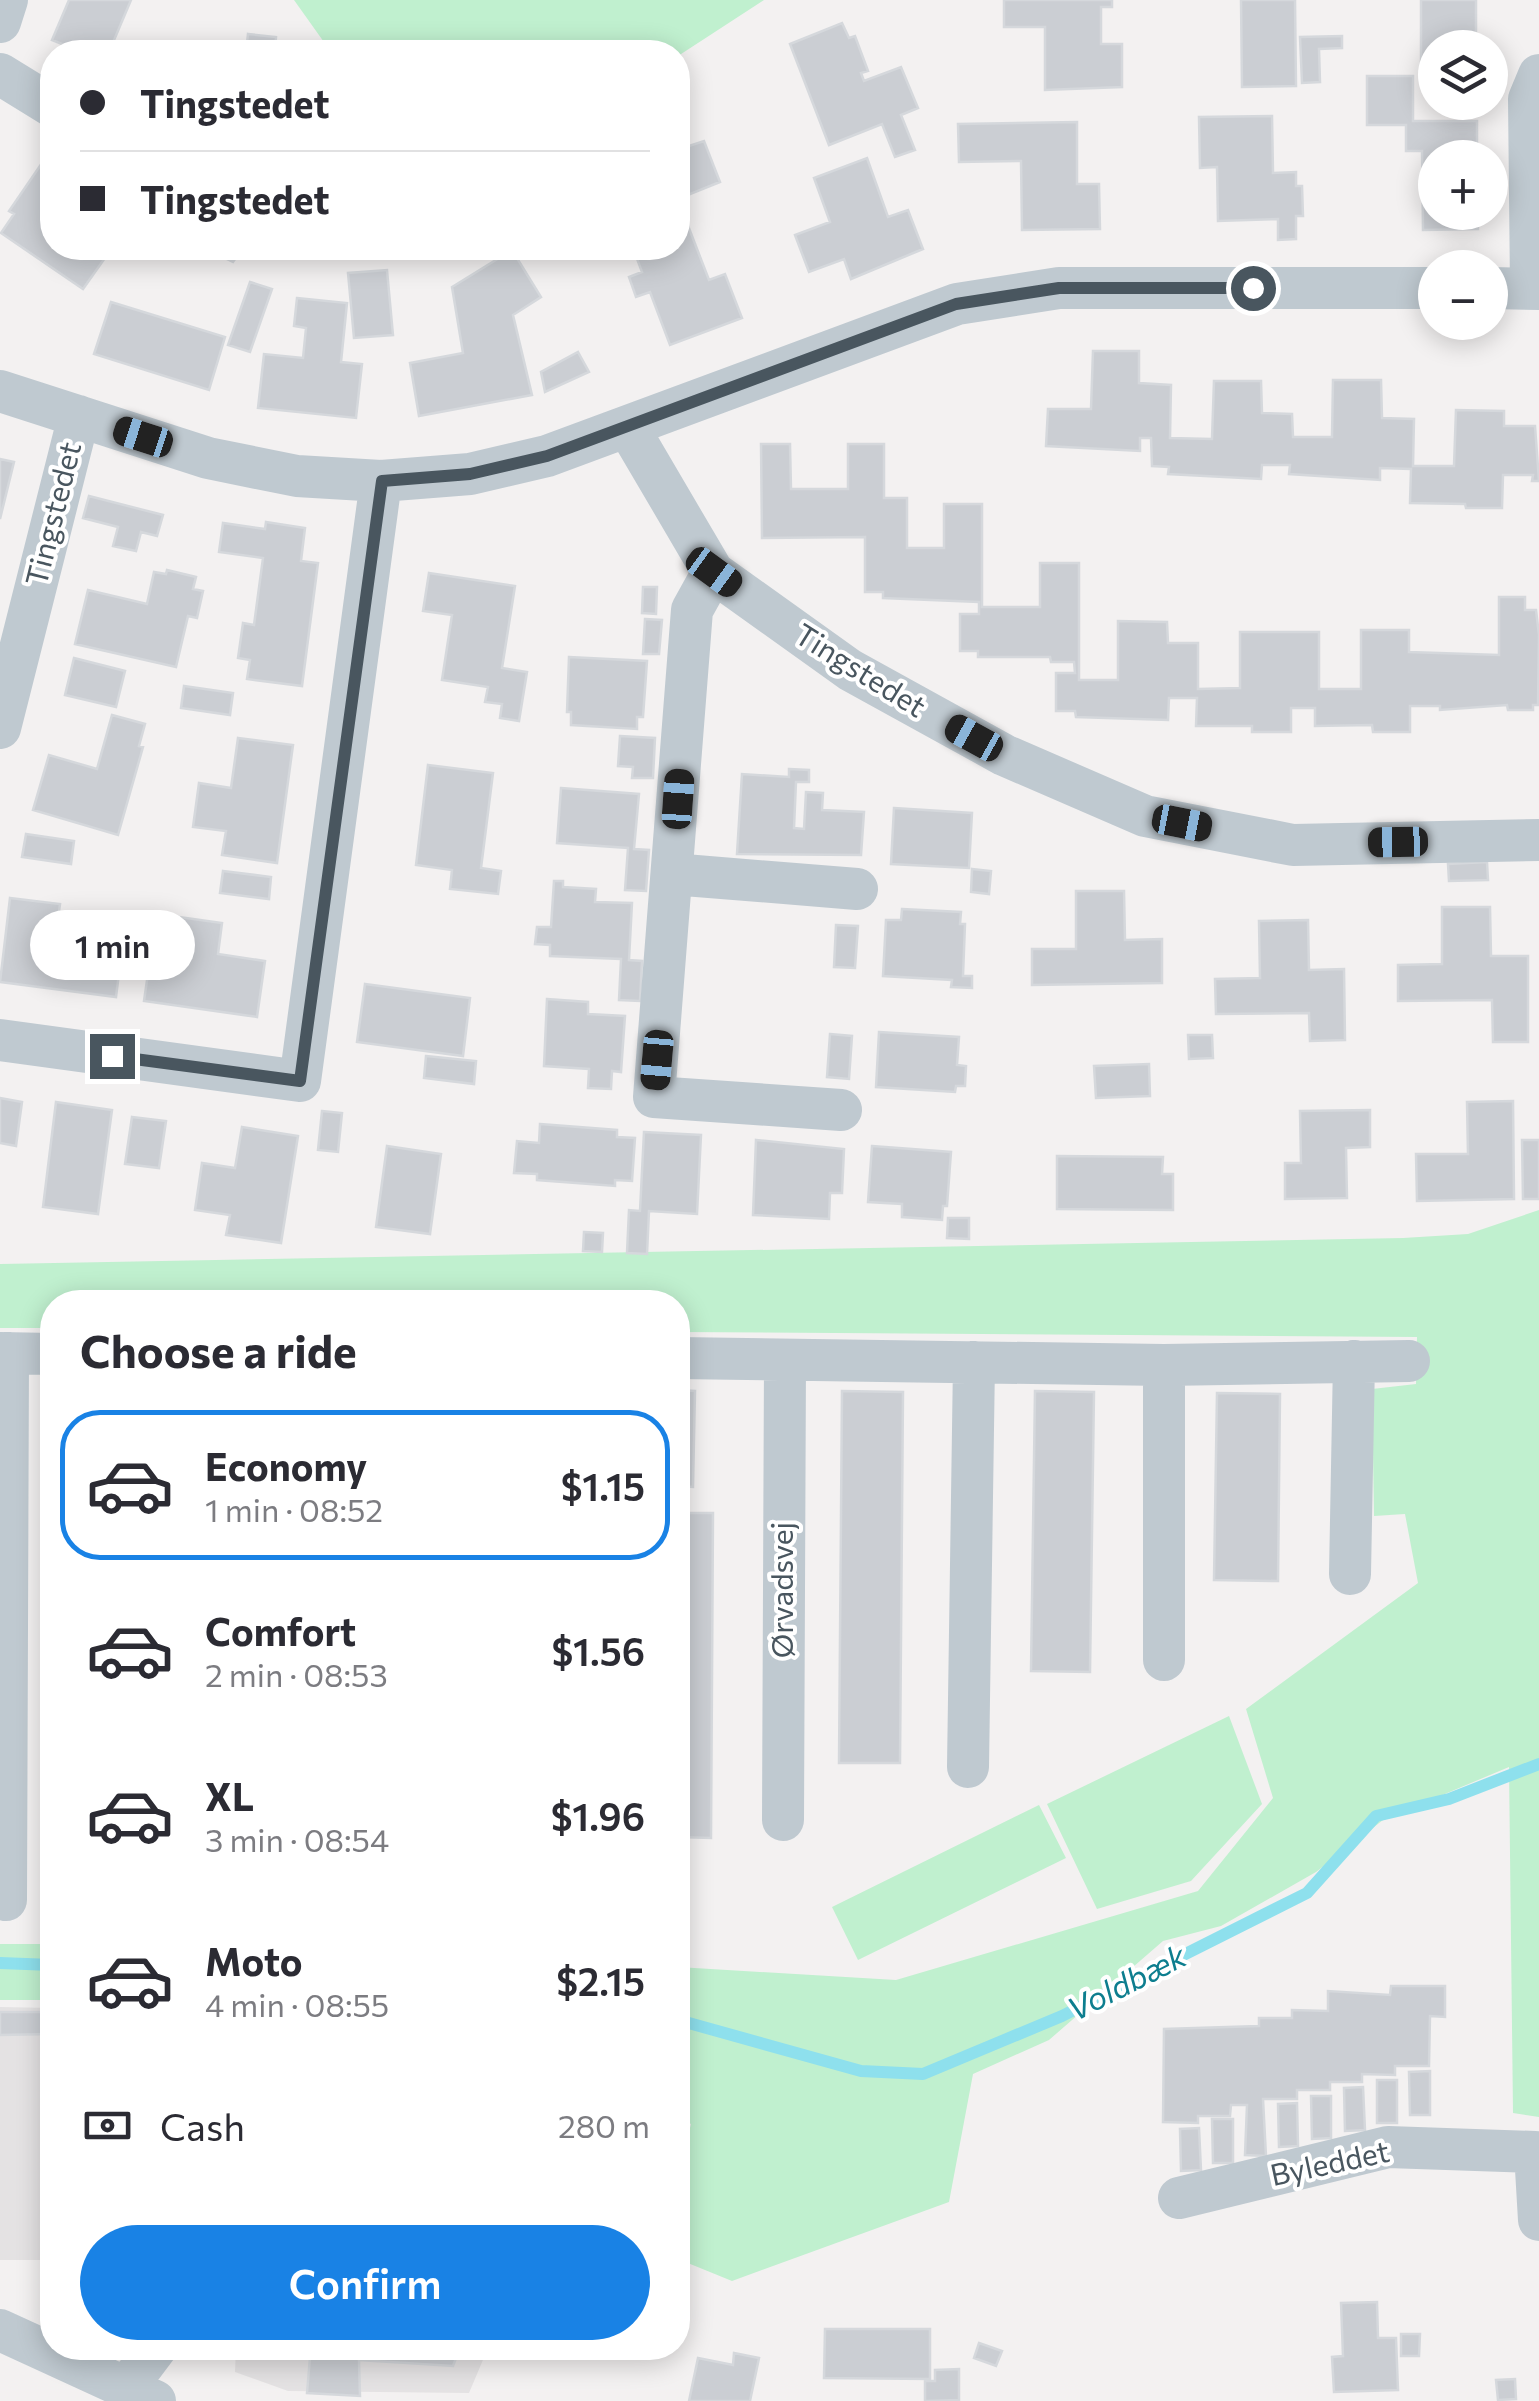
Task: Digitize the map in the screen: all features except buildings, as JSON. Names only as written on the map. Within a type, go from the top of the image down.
[{"type":"street","points":[[0,22],[7,0]]},
{"type":"street","points":[[0,74],[40,99]]},
{"type":"street","points":[[1520,288],[1529,99],[1539,75]]},
{"type":"street","name":"Tingstedet","points":[[0,390],[208,458],[297,476],[382,481],[470,474],[547,456],[956,304],[1059,288],[1418,288]]},
{"type":"street","name":"Tingstedet","points":[[0,728],[79,416]]},
{"type":"street","name":"Tingstedet","points":[[628,429],[714,572],[850,670],[1004,756],[1145,816],[1293,844],[1539,840]]},
{"type":"street","points":[[0,1040],[300,1081],[382,481]]},
{"type":"street","points":[[714,572],[692,610],[654,1097],[841,1110]]},
{"type":"street","points":[[672,874],[857,889]]},
{"type":"street","points":[[6,1900],[4,1354],[40,1354]]},
{"type":"street","points":[[690,1358],[1164,1364],[1409,1361]]},
{"type":"street","name":"Ørvadsvej","points":[[783,1820],[786,1360]]},
{"type":"street","points":[[1350,1574],[1354,1361]]},
{"type":"street","points":[[968,1767],[974,1362]]},
{"type":"street","points":[[1164,1364],[1164,1660]]},
{"type":"street","name":"Byleddet","points":[[1179,2198],[1388,2147],[1535,2152],[1539,2220]]},
{"type":"street","points":[[0,2330],[40,2348]]},
{"type":"street","points":[[66,2360],[141,2394],[152,2360]]},
{"type":"shaded area","points":[[0,2007],[40,2008],[40,2260],[0,2260]]},
{"type":"shaded area","points":[[236,2360],[483,2360],[469,2393],[288,2391],[235,2372]]},
{"type":"green space","points":[[294,0],[764,0],[690,48],[690,40],[322,40]]},
{"type":"green space","points":[[1539,1210],[1539,2117],[1513,2113],[1509,1767],[1383,1820],[1316,1872],[1221,1926],[1163,1941],[1049,2040],[973,2074],[949,2202],[732,2281],[690,2264],[690,1968],[896,1980],[1198,1891],[1273,1798],[1246,1709],[1418,1583],[1405,1514],[1374,1516],[1372,1389],[1416,1384],[1417,1337],[690,1332],[690,1290],[40,1290],[40,1328],[0,1328],[0,1264],[1468,1234]]},
{"type":"green space","points":[[1229,1716],[1262,1804],[1191,1881],[1097,1909],[1047,1804]]},
{"type":"green space","points":[[1039,1805],[1066,1858],[858,1960],[832,1907]]},
{"type":"green space","points":[[0,1944],[40,1944],[40,2000],[0,2000]]},
{"type":"waterway","name":"Voldbæk","points":[[690,2023],[861,2071],[923,2074],[1062,2016],[1307,1893],[1376,1816],[1449,1799],[1539,1764]]},
{"type":"waterway","name":"Voldbæk","points":[[0,1963],[40,1965]]},
{"type":"route","points":[[112,1056],[300,1081],[382,481],[470,474],[547,456],[956,304],[1059,288],[1253,288]]}]
